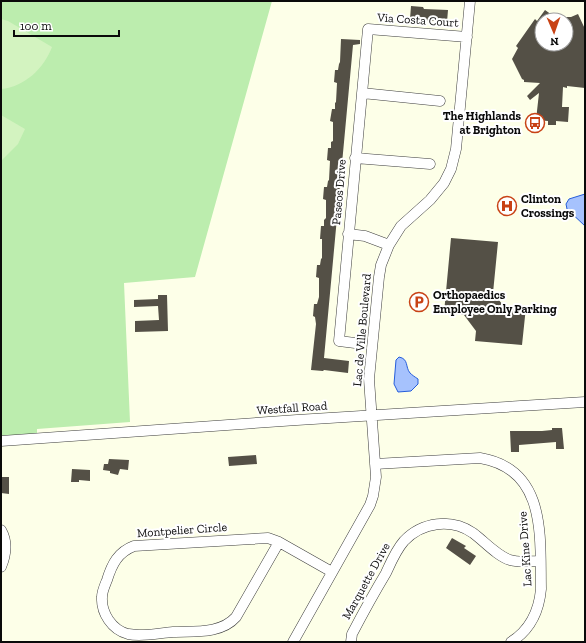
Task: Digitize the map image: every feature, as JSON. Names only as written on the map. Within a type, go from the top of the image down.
[{"type":"street","name":"Lac de Ville Boulevard","points":[[293,642],[370,505],[375,488],[375,464],[369,379],[378,277],[389,245],[401,226],[438,191],[451,169],[456,149],[470,1]]},
{"type":"street","name":"Via Costa Court","points":[[368,29],[467,37]]},
{"type":"street","name":"Paseos Drive","points":[[355,343],[339,341],[368,29]]},
{"type":"street","points":[[362,93],[440,101]]},
{"type":"street","points":[[355,158],[430,164]]},
{"type":"street","points":[[348,234],[365,236],[389,245]]},
{"type":"street","name":"Westfall Road","points":[[1,441],[297,420],[585,402]]},
{"type":"street","name":"Lac Kine Drive","points":[[375,464],[476,458],[495,462],[508,467],[523,481],[535,504],[538,523],[540,598],[536,612],[530,624],[511,642]]},
{"type":"street","name":"Marquette Drive","points":[[351,642],[352,634],[400,548],[411,535],[421,529],[432,525],[454,524],[472,533],[500,555],[509,560],[540,561]]},
{"type":"street","points":[[1,530],[6,546],[1,567]]},
{"type":"street","name":"Montpelier Circle","points":[[279,542],[236,617],[227,626],[212,630],[136,635],[120,631],[111,624],[103,611],[102,593],[116,558],[129,548],[141,545],[268,538],[279,542],[332,572]]},
{"type":"green space","points":[[1,1],[272,1],[195,277],[124,283],[130,422],[37,429],[37,434],[1,437]]},
{"type":"green space","points":[[1,19],[8,21],[52,47],[39,69],[26,80],[18,85],[1,89]]},
{"type":"green space","points":[[1,115],[25,129],[18,144],[1,161]]},
{"type":"water","points":[[585,194],[585,226],[567,209],[566,204],[569,199]]},
{"type":"water","points":[[399,357],[406,361],[410,373],[418,379],[418,384],[411,391],[398,392],[394,384],[396,360]]},
{"type":"building","points":[[411,6],[423,7],[424,9],[448,10],[447,22],[410,19]]},
{"type":"building","points":[[578,14],[585,29],[585,88],[563,87],[562,107],[569,107],[568,122],[556,121],[556,125],[548,125],[548,121],[536,120],[539,93],[530,100],[527,96],[540,83],[524,82],[522,79],[512,59],[518,48],[516,46],[534,20],[534,52],[574,52],[574,16]]},
{"type":"building","points":[[341,39],[360,40],[360,44],[353,45],[324,358],[349,361],[348,373],[311,370],[316,324],[315,317],[313,316],[314,304],[317,304],[319,297],[319,278],[316,277],[317,265],[320,265],[322,258],[322,239],[320,239],[321,226],[324,226],[324,220],[326,218],[326,200],[323,199],[324,187],[327,187],[329,180],[330,161],[327,160],[328,148],[331,148],[331,142],[333,141],[333,122],[330,121],[332,109],[335,109],[336,102],[337,83],[334,82],[335,70],[338,70],[340,62]]},
{"type":"building","points":[[451,238],[498,242],[493,293],[503,305],[526,307],[522,345],[475,341],[476,331],[464,315],[444,313]]},
{"type":"building","points":[[158,295],[167,295],[168,331],[135,332],[135,321],[159,320],[158,306],[134,307],[134,300],[158,299]]},
{"type":"building","points":[[552,428],[562,428],[564,449],[556,449],[556,442],[519,445],[519,452],[511,452],[510,431],[542,431],[552,430]]},
{"type":"building","points":[[256,455],[257,464],[229,466],[228,457]]},
{"type":"building","points":[[109,459],[129,460],[128,470],[120,469],[118,475],[110,473],[110,471],[103,470],[104,464],[108,464]]},
{"type":"building","points":[[72,469],[90,470],[90,481],[79,480],[79,482],[71,482]]},
{"type":"building","points":[[1,477],[9,477],[9,494],[1,493]]},
{"type":"building","points":[[452,538],[466,546],[464,548],[476,556],[470,565],[446,548]]},
{"type":"place","name":"The Highlands at Brighton","points":[[535,123]]},
{"type":"place","name":"Clinton Crossings","points":[[507,206]]},
{"type":"place","name":"Orthopaedics Employee Only Parking","points":[[419,302]]}]
